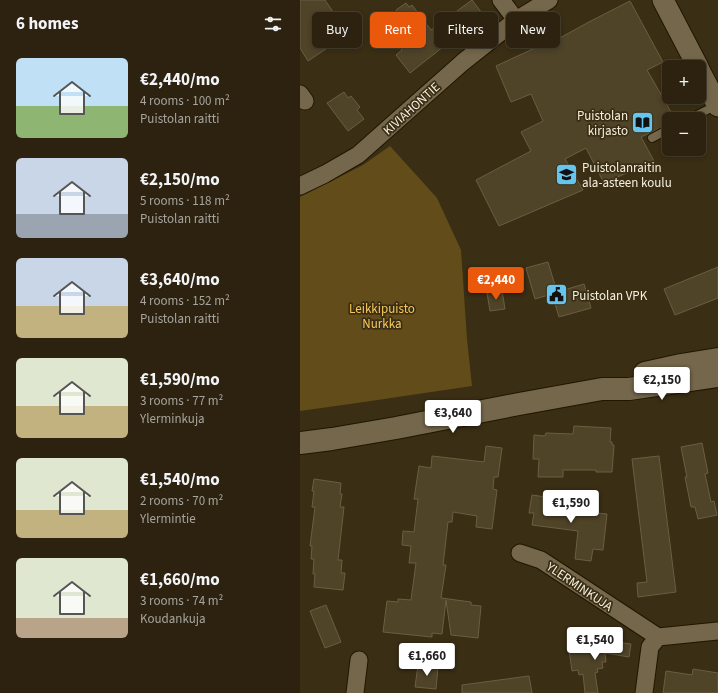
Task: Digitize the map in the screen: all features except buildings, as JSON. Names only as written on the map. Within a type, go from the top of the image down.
[{"type":"main road","points":[[602,389],[625,378],[682,365],[718,359]]},
{"type":"main road","points":[[300,443],[391,429],[602,389],[631,388],[718,376]]},
{"type":"street","points":[[501,0],[510,12]]},
{"type":"street","name":"KIVIAHONTIE","points":[[529,12],[549,0]]},
{"type":"street","points":[[663,0],[694,60]]},
{"type":"street","name":"KIVIAHONTIE","points":[[300,186],[325,174],[358,155],[463,62],[506,28]]},
{"type":"street","points":[[706,83],[718,106]]},
{"type":"street","name":"YLERMINKUJA","points":[[520,553],[542,560],[658,637]]},
{"type":"street","points":[[644,693],[650,647],[658,637],[718,631]]},
{"type":"street","points":[[355,693],[359,660]]},
{"type":"lane","points":[[705,112],[718,106]]},
{"type":"lane","points":[[652,138],[662,133]]},
{"type":"green space","name":"Leikkipuisto Nurkka","points":[[390,146],[437,198],[461,250],[472,386],[300,411],[300,197],[363,165]]},
{"type":"place","name":"Puistolan kirjasto","points":[[643,122]]},
{"type":"place","name":"Puistolanraitin ala-asteen koulu","points":[[566,174]]},
{"type":"place","name":"Puistolan VPK","points":[[556,295]]}]
